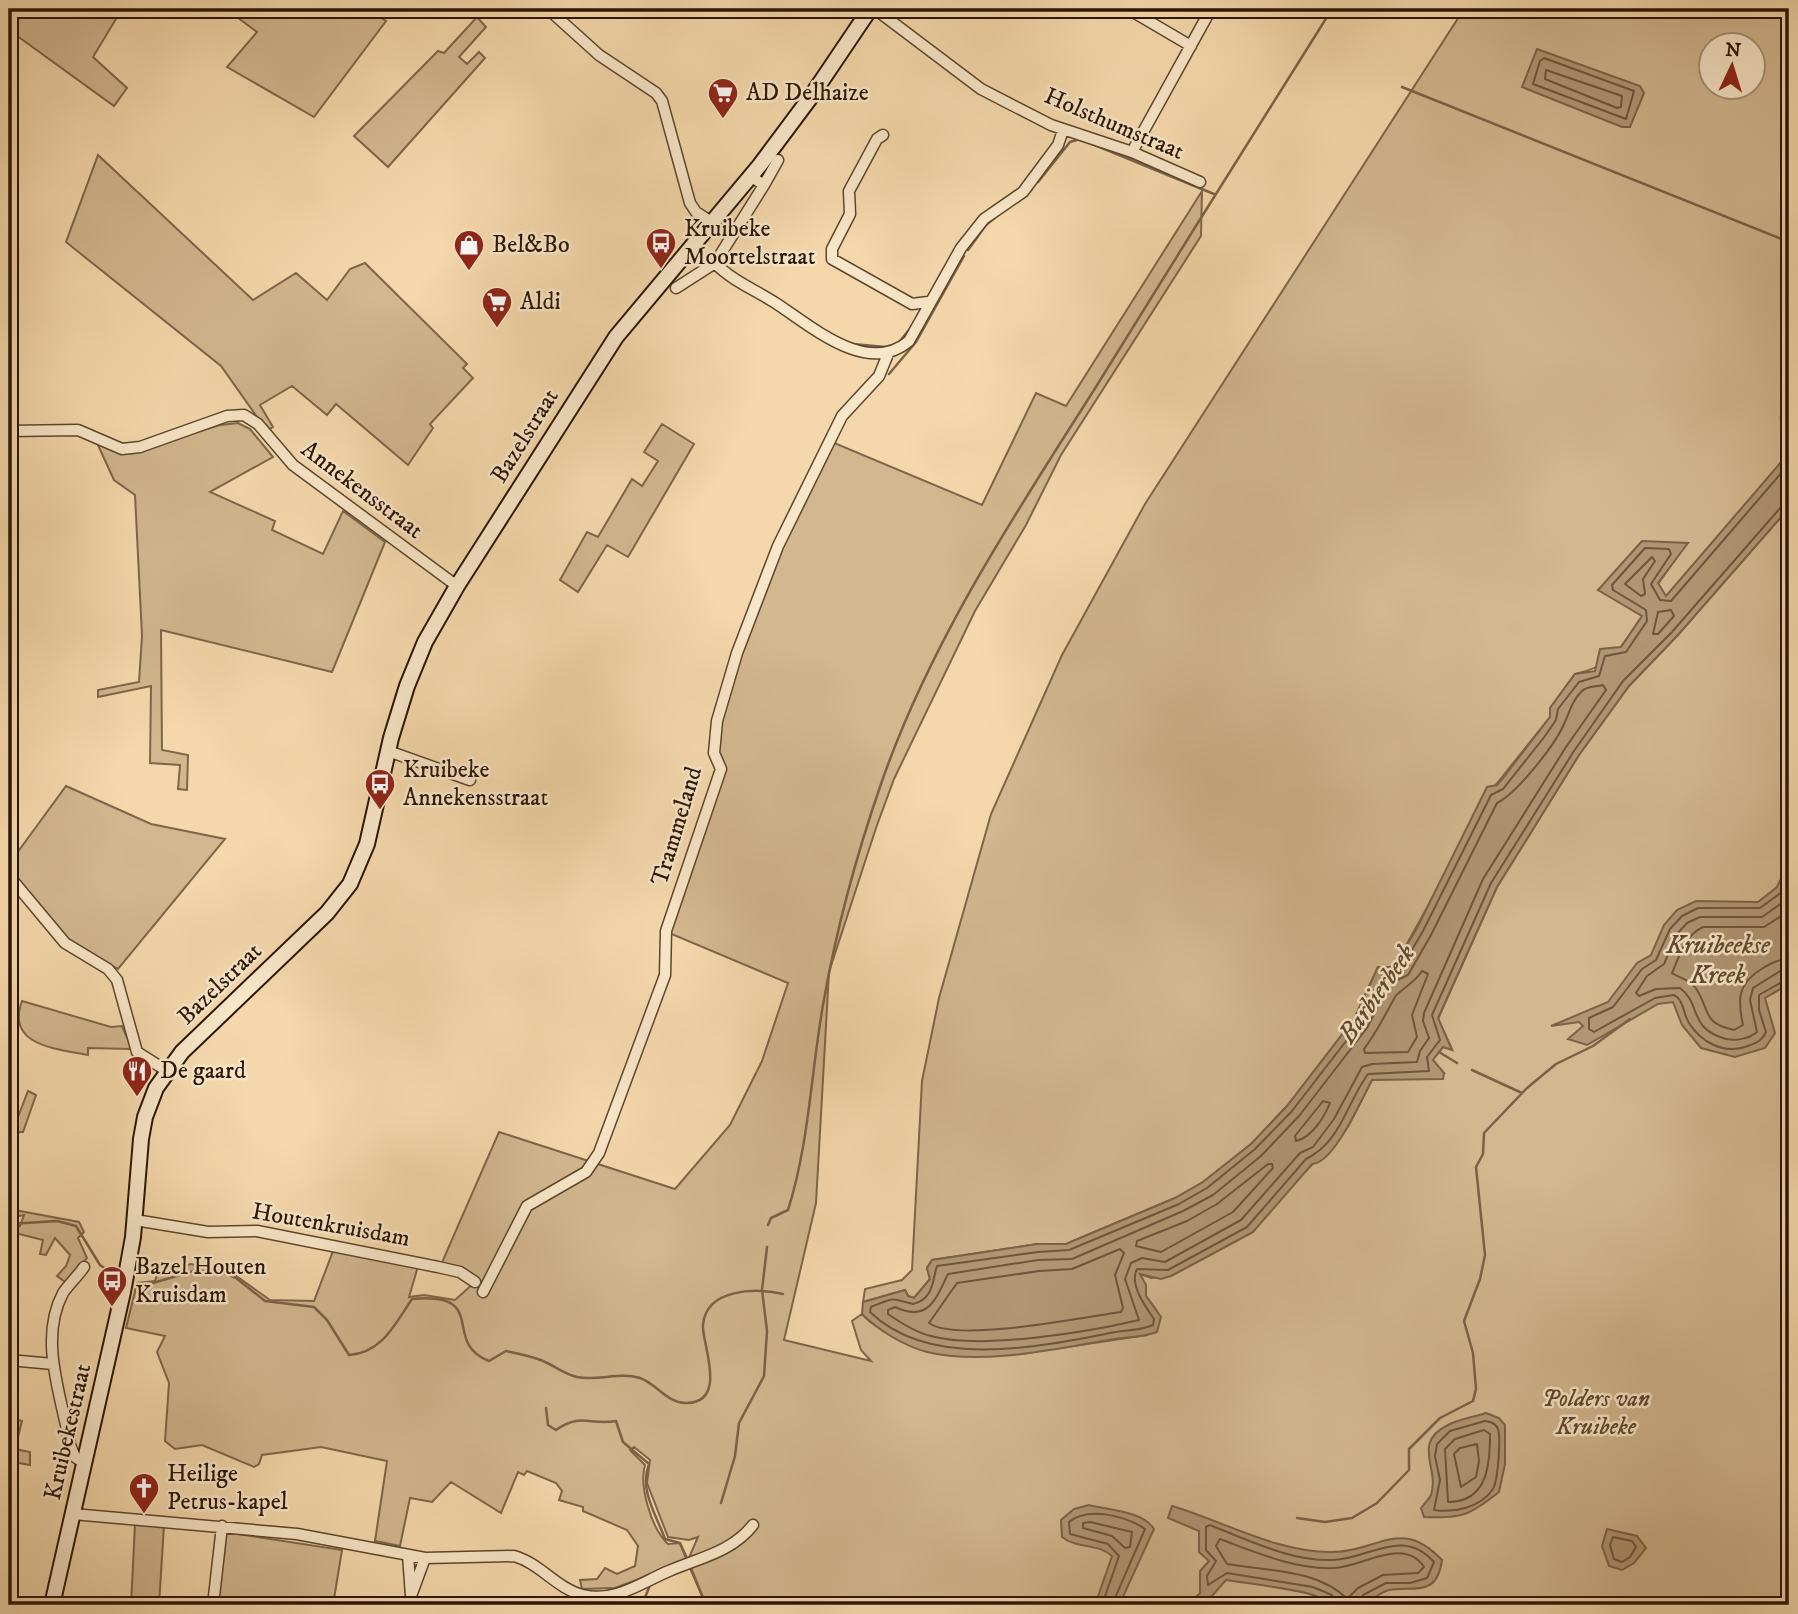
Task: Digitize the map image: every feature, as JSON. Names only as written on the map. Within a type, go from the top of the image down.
[{"type":"main road","name":"Bazelstraat","points":[[127,1268],[135,1220],[145,1117],[167,1071],[182,1052],[338,902],[350,884],[367,844],[388,751],[407,686],[425,642],[457,586],[616,337],[750,176],[810,98],[870,9]]},
{"type":"main road","name":"Kruibekestraat","points":[[52,1605],[127,1268]]},
{"type":"street","points":[[548,9],[599,55],[656,93],[662,102],[690,202],[696,212],[711,222]]},
{"type":"street","name":"Holsthumstraat","points":[[875,9],[981,89],[1063,130],[1132,152],[1200,182]]},
{"type":"street","points":[[1128,9],[1191,46]]},
{"type":"street","points":[[1132,152],[1211,9]]},
{"type":"street","name":"Trammeland","points":[[482,1292],[527,1206],[586,1172],[599,1153],[665,975],[666,931],[721,769],[714,753],[718,721],[737,653],[778,545],[834,430],[851,404],[883,370],[888,354],[909,341],[928,302],[975,229],[992,213],[1023,192],[1058,145],[1063,130]]},
{"type":"street","points":[[883,135],[877,139],[849,191],[850,214],[832,249],[832,259],[836,264],[912,304],[928,302]]},
{"type":"street","points":[[676,288],[715,264],[778,160]]},
{"type":"street","points":[[750,176],[764,185]]},
{"type":"street","points":[[715,264],[830,340],[888,354]]},
{"type":"street","name":"Annekensstraat","points":[[9,431],[78,430],[122,449],[140,447],[227,416],[244,415],[258,424],[293,465],[457,586]]},
{"type":"street","points":[[388,751],[470,780]]},
{"type":"street","points":[[9,876],[65,943],[108,969],[117,980],[137,1052],[167,1071]]},
{"type":"street","name":"Houtenkruisdam","points":[[135,1220],[208,1232],[257,1231],[438,1267],[471,1276],[475,1282]]},
{"type":"street","points":[[84,1267],[64,1293],[55,1318],[53,1364],[70,1445],[75,1457],[84,1463]]},
{"type":"street","points":[[9,1360],[53,1364]]},
{"type":"street","points":[[73,1514],[222,1526],[324,1538],[425,1558],[514,1556],[527,1560],[573,1592],[588,1596],[605,1596],[635,1587],[723,1550],[753,1525]]},
{"type":"street","points":[[212,1605],[222,1526]]},
{"type":"street","points":[[408,1555],[410,1601]]},
{"type":"street","points":[[410,1601],[425,1558]]},
{"type":"green space","points":[[9,9],[122,9],[93,57],[127,88],[114,106],[9,30]]},
{"type":"green space","points":[[226,9],[366,9],[386,21],[314,117],[227,67],[257,32]]},
{"type":"green space","points":[[1464,9],[1789,9],[1789,421],[1781,419],[1789,453],[1666,597],[1658,584],[1687,543],[1599,589],[1642,616],[1615,654],[1588,671],[1575,674],[1550,708],[1550,717],[1494,787],[1394,967],[1378,967],[1354,1019],[1287,1106],[1251,1144],[1203,1182],[1175,1198],[1066,1244],[1037,1244],[932,1260],[927,1268],[930,1279],[914,1298],[908,1296],[905,1290],[863,1302],[865,1289],[902,1280],[912,1270],[922,1081],[939,998],[991,814],[1062,655],[1145,504]]},
{"type":"green space","points":[[477,17],[486,27],[459,57],[467,64],[479,52],[485,58],[388,167],[354,136],[438,51],[444,53]]},
{"type":"green space","points":[[98,155],[253,300],[296,273],[327,300],[350,269],[365,263],[467,364],[463,368],[473,378],[430,424],[433,428],[408,465],[336,404],[327,415],[292,386],[260,405],[273,427],[267,431],[221,366],[66,242]]},
{"type":"green space","name":"Polders van Kruibeke","points":[[1202,191],[1201,236],[1061,455],[1026,525],[975,611],[894,779],[876,828],[829,972],[816,1203],[784,1340],[871,1361],[861,1350],[852,1321],[862,1314],[870,1322],[943,1354],[1019,1354],[1147,1335],[1157,1311],[1146,1296],[1140,1274],[1151,1278],[1171,1276],[1253,1232],[1259,1220],[1348,1127],[1372,1080],[1444,1073],[1432,1060],[1443,1047],[1452,1049],[1438,1019],[1497,887],[1579,755],[1629,686],[1677,636],[1789,508],[1789,1605],[706,1605],[687,1561],[615,1588],[582,1589],[580,1580],[597,1579],[605,1568],[617,1574],[635,1566],[638,1546],[627,1530],[583,1511],[583,1507],[559,1500],[562,1491],[556,1483],[527,1471],[524,1475],[518,1472],[501,1513],[451,1482],[432,1502],[410,1498],[400,1546],[375,1541],[387,1461],[321,1447],[262,1455],[259,1464],[254,1467],[202,1445],[175,1449],[165,1441],[169,1383],[157,1352],[165,1336],[126,1328],[137,1283],[155,1281],[158,1272],[191,1264],[232,1273],[270,1300],[314,1301],[335,1246],[419,1263],[409,1297],[424,1295],[455,1300],[475,1282],[440,1267],[499,1132],[675,1189],[730,1125],[762,1061],[788,983],[662,930],[718,770],[711,753],[767,562],[832,442],[982,505],[1036,393],[1066,406]],"holes":[[[634,1447],[650,1460],[647,1483],[668,1537],[689,1540],[698,1537],[688,1560],[680,1543],[668,1544],[656,1528],[645,1495],[645,1465],[630,1450]]]},
{"type":"green space","points":[[238,423],[250,429],[273,457],[210,492],[275,521],[272,530],[323,554],[343,511],[385,542],[332,672],[161,630],[162,750],[188,755],[187,790],[178,789],[180,765],[150,763],[151,686],[98,697],[98,690],[139,682],[142,636],[135,495],[114,480],[97,443],[127,453],[220,425]]},
{"type":"green space","points":[[662,424],[694,444],[628,557],[607,545],[578,592],[560,580],[587,532],[598,537],[632,479],[642,486],[658,461],[644,452]]},
{"type":"green space","points":[[66,786],[151,824],[225,839],[118,969],[78,948],[59,932],[9,870],[9,864]]},
{"type":"green space","points":[[22,1001],[111,1027],[122,1026],[132,1049],[88,1048],[88,1055],[37,1043],[21,1028],[19,1016]]},
{"type":"green space","points":[[28,1091],[36,1095],[23,1132],[19,1132],[9,1153],[9,1132],[13,1130]]},
{"type":"green space","points":[[9,1209],[79,1222],[84,1232],[78,1238],[87,1258],[65,1282],[57,1276],[66,1266],[70,1255],[55,1238],[46,1255],[40,1254],[43,1240],[11,1232],[9,1227],[20,1226],[24,1215],[9,1218]]},
{"type":"green space","points":[[9,1412],[16,1414],[14,1419],[22,1421],[15,1449],[30,1452],[30,1465],[13,1462],[10,1471],[15,1473],[9,1487]]},
{"type":"green space","points":[[135,1524],[164,1525],[159,1605],[131,1605]]},
{"type":"green space","points":[[225,1532],[342,1550],[333,1605],[216,1605]]},
{"type":"water","points":[[1537,49],[1640,86],[1644,93],[1630,127],[1622,127],[1522,87]]},
{"type":"water","points":[[1781,418],[1789,421],[1789,453]]},
{"type":"water","points":[[1789,453],[1789,508],[1677,636],[1629,686],[1579,755],[1497,887],[1438,1018],[1452,1050],[1443,1047],[1433,1060],[1444,1073],[1443,1079],[1372,1080],[1338,1142],[1320,1161],[1312,1164],[1253,1232],[1171,1276],[1161,1279],[1140,1274],[1146,1285],[1146,1296],[1161,1317],[1157,1332],[1021,1354],[949,1356],[927,1352],[901,1342],[862,1314],[863,1302],[905,1290],[908,1296],[914,1298],[930,1279],[927,1268],[932,1260],[1037,1244],[1066,1244],[1175,1198],[1203,1182],[1251,1144],[1287,1106],[1354,1019],[1378,967],[1394,967],[1417,928],[1487,787],[1497,785],[1503,778],[1550,717],[1550,708],[1575,674],[1595,671],[1600,649],[1621,647],[1642,616],[1598,590],[1642,541],[1688,543],[1658,583],[1666,596]]},
{"type":"water","name":"Kruibeekse Kreek","points":[[1789,862],[1789,984],[1765,998],[1775,1033],[1765,1048],[1735,1057],[1701,1048],[1682,1025],[1673,1002],[1658,1004],[1587,1045],[1568,1039],[1583,1026],[1579,1022],[1551,1026],[1608,1002],[1637,963],[1651,955],[1664,925],[1677,910],[1696,901],[1758,902],[1777,887]]},
{"type":"water","points":[[1486,1413],[1499,1418],[1505,1425],[1505,1464],[1499,1492],[1465,1514],[1424,1517],[1421,1508],[1431,1495],[1433,1485],[1429,1457],[1431,1440],[1448,1425]]},
{"type":"water","points":[[1089,1505],[1134,1515],[1142,1518],[1154,1529],[1121,1601],[1125,1605],[1095,1605],[1112,1556],[1100,1549],[1074,1543],[1062,1537],[1061,1520],[1074,1509]]},
{"type":"water","points":[[1172,1506],[1291,1547],[1312,1551],[1348,1551],[1401,1538],[1414,1540],[1442,1560],[1439,1572],[1430,1585],[1416,1589],[1389,1590],[1365,1604],[1354,1607],[1296,1591],[1226,1580],[1204,1605],[1188,1605],[1200,1593],[1200,1571],[1209,1561],[1199,1552],[1199,1531],[1168,1518]]},
{"type":"water","points":[[1607,1529],[1637,1536],[1646,1548],[1634,1563],[1622,1570],[1609,1566],[1602,1546]]},
{"type":"waterway","points":[[768,1225],[771,1218],[788,1210],[795,1185],[828,977],[863,838],[901,731],[924,680],[1004,533],[1332,9]]},
{"type":"waterway","points":[[1402,87],[1789,242]]},
{"type":"waterway","points":[[1038,182],[1070,142],[1080,139],[1214,194]]},
{"type":"waterway","points":[[1023,198],[1032,189]]},
{"type":"waterway","points":[[968,250],[986,225],[1003,211]]},
{"type":"waterway","points":[[889,374],[916,342],[964,256]]},
{"type":"waterway","points":[[900,341],[913,325]]},
{"type":"waterway","points":[[853,344],[885,347]]},
{"type":"waterway","name":"Barbierbeek","points":[[1297,1518],[1325,1522],[1352,1518],[1377,1503],[1409,1470],[1409,1449],[1440,1418],[1473,1401],[1476,1389],[1473,1353],[1464,1321],[1480,1279],[1485,1255],[1476,1167],[1483,1154],[1484,1133],[1527,1088],[1556,1064],[1593,1046],[1630,1019]]},
{"type":"waterway","points":[[1439,1052],[1457,1063]]},
{"type":"waterway","points":[[1472,1070],[1522,1093]]},
{"type":"waterway","name":"Barbierbeek","points":[[9,1224],[57,1221],[76,1226],[100,1265],[121,1280]]},
{"type":"waterway","points":[[721,1503],[735,1456],[739,1423],[764,1376],[767,1331],[762,1290],[767,1247]]},
{"type":"waterway","name":"Barbierbeek","points":[[130,1284],[139,1287],[194,1271],[218,1271],[236,1278],[265,1301],[314,1307],[327,1320],[349,1355],[360,1353],[379,1343],[412,1299],[436,1299],[450,1303],[458,1311],[467,1342],[475,1353],[489,1361],[506,1351],[538,1359],[577,1377],[632,1376],[640,1378],[674,1400],[687,1403],[700,1400],[707,1393],[710,1382],[703,1325],[706,1313],[713,1304],[723,1297],[747,1291],[783,1294]]},
{"type":"waterway","points":[[546,1408],[548,1425],[556,1430],[573,1422],[616,1421],[623,1442],[649,1464],[646,1474],[647,1493],[665,1539],[680,1543],[687,1560]]},
{"type":"waterway","points":[[690,1566],[706,1605]]},
{"type":"waterway","points":[[642,1605],[650,1585]]},
{"type":"place","name":"AD Delhaize","points":[[723,120]]},
{"type":"place","name":"Kruibeke Moortelstraat","points":[[661,270]]},
{"type":"place","name":"Bel&Bo","points":[[469,272]]},
{"type":"place","name":"Aldi","points":[[497,329]]},
{"type":"place","name":"Kruibeke Annekensstraat","points":[[380,811]]},
{"type":"place","name":"De gaard","points":[[137,1098]]},
{"type":"place","name":"Bazel Houten Kruisdam","points":[[112,1308]]},
{"type":"place","name":"Heilige Petrus-kapel","points":[[144,1515]]}]
